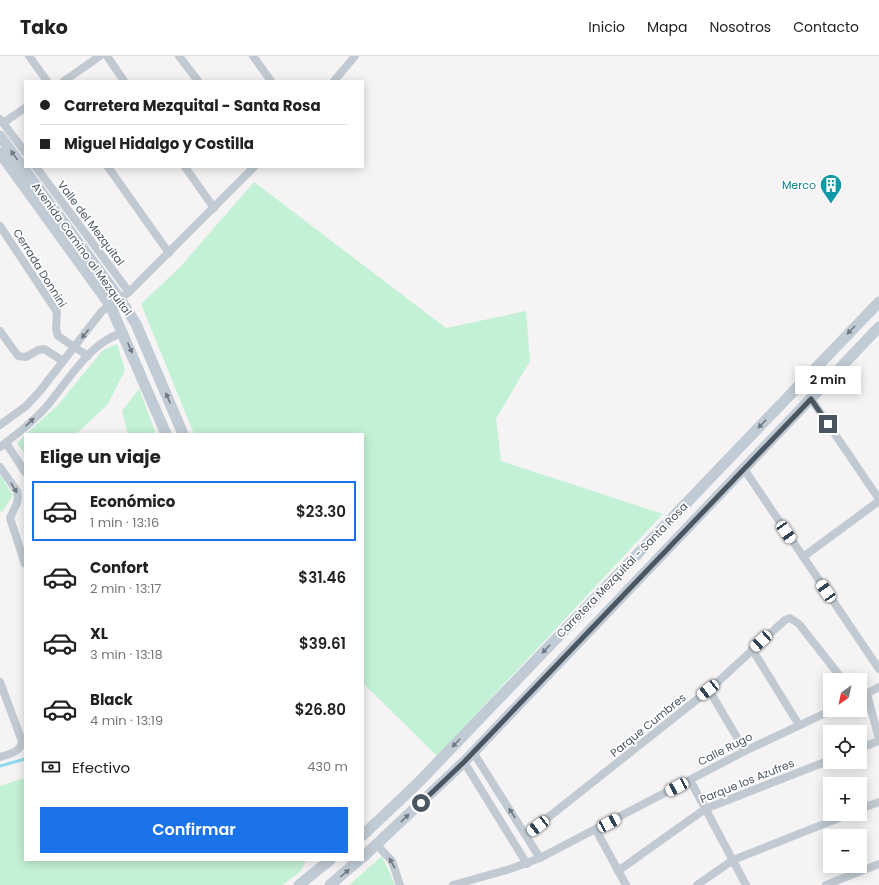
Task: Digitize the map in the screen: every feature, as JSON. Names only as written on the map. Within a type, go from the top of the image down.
[{"type":"main road","name":"Avenida Camino al Mezquital","points":[[0,136],[24,167]]},
{"type":"main road","name":"Avenida Camino al Mezquital","points":[[0,153],[110,305],[124,333],[166,433]]},
{"type":"main road","name":"Avenida Camino al Mezquital","points":[[25,168],[125,296],[183,433]]},
{"type":"main road","name":"Carretera Mezquital - Santa Rosa","points":[[364,834],[418,783],[879,302]]},
{"type":"main road","name":"Carretera Mezquital - Santa Rosa","points":[[368,850],[464,762],[879,327]]},
{"type":"main road","points":[[364,838],[368,850]]},
{"type":"main road","points":[[299,885],[315,865],[327,861]]},
{"type":"main road","points":[[330,885],[358,861]]},
{"type":"street","points":[[30,56],[46,80]]},
{"type":"street","points":[[65,80],[100,56]]},
{"type":"street","points":[[107,56],[123,80]]},
{"type":"street","points":[[179,56],[197,80]]},
{"type":"street","points":[[253,56],[270,80]]},
{"type":"street","points":[[335,80],[355,56]]},
{"type":"street","points":[[24,109],[2,121],[24,151]]},
{"type":"street","name":"Valle del Mezquital","points":[[37,168],[125,296]]},
{"type":"street","points":[[109,168],[169,253]]},
{"type":"street","points":[[186,168],[214,208]]},
{"type":"street","points":[[0,425],[32,400],[102,311],[125,296],[253,168]]},
{"type":"street","name":"Cerrada Donnini","points":[[0,226],[57,312],[56,329],[58,336],[88,356]]},
{"type":"street","points":[[0,331],[16,354],[21,357],[26,357],[40,349],[44,349],[63,361]]},
{"type":"street","points":[[24,471],[3,445],[45,408],[88,356],[105,339],[124,333]]},
{"type":"street","points":[[803,557],[879,500],[811,399]]},
{"type":"street","points":[[0,467],[17,491],[18,503],[11,513],[11,523],[24,561]]},
{"type":"street","points":[[744,468],[879,669]]},
{"type":"street","name":"Parque Cumbres","points":[[526,836],[708,690],[785,620],[790,618],[799,624],[838,673]]},
{"type":"street","points":[[752,649],[799,726]]},
{"type":"street","points":[[0,682],[22,744],[14,752],[0,757]]},
{"type":"street","points":[[867,694],[879,688]]},
{"type":"street","points":[[708,690],[745,750]]},
{"type":"street","points":[[867,705],[879,740],[867,745]]},
{"type":"street","name":"Calle Rugo","points":[[453,885],[527,864],[596,830],[745,750],[823,714]]},
{"type":"street","points":[[473,752],[540,858]]},
{"type":"street","points":[[464,762],[527,864]]},
{"type":"street","name":"Parque los Azufres","points":[[618,871],[705,809],[823,763]]},
{"type":"street","points":[[690,780],[746,885]]},
{"type":"street","points":[[484,793],[494,786]]},
{"type":"street","points":[[867,806],[879,802]]},
{"type":"street","points":[[697,885],[733,860],[831,821]]},
{"type":"street","points":[[596,830],[626,885]]},
{"type":"street","points":[[368,850],[392,862],[400,885]]},
{"type":"street","points":[[826,885],[879,864]]},
{"type":"green space","points":[[254,182],[446,328],[526,311],[530,361],[496,419],[501,461],[663,514],[437,756],[364,684],[364,433],[194,433],[141,304],[180,267]]},
{"type":"green space","points":[[117,344],[125,370],[108,404],[77,433],[27,433],[57,406],[103,350]]},
{"type":"green space","points":[[139,389],[156,433],[128,433],[122,411]]},
{"type":"green space","points":[[24,436],[24,453],[17,443]]},
{"type":"green space","points":[[0,475],[13,495],[2,512],[0,511]]},
{"type":"green space","points":[[24,778],[24,861],[305,861],[305,863],[301,871],[283,885],[0,885],[0,786]]},
{"type":"green space","points":[[382,856],[395,885],[349,885]]},
{"type":"waterway","points":[[0,766],[24,759]]},
{"type":"place","name":"Merco","points":[[831,204]]},
{"type":"route","points":[[421,803],[464,762],[811,399],[828,424]]}]
